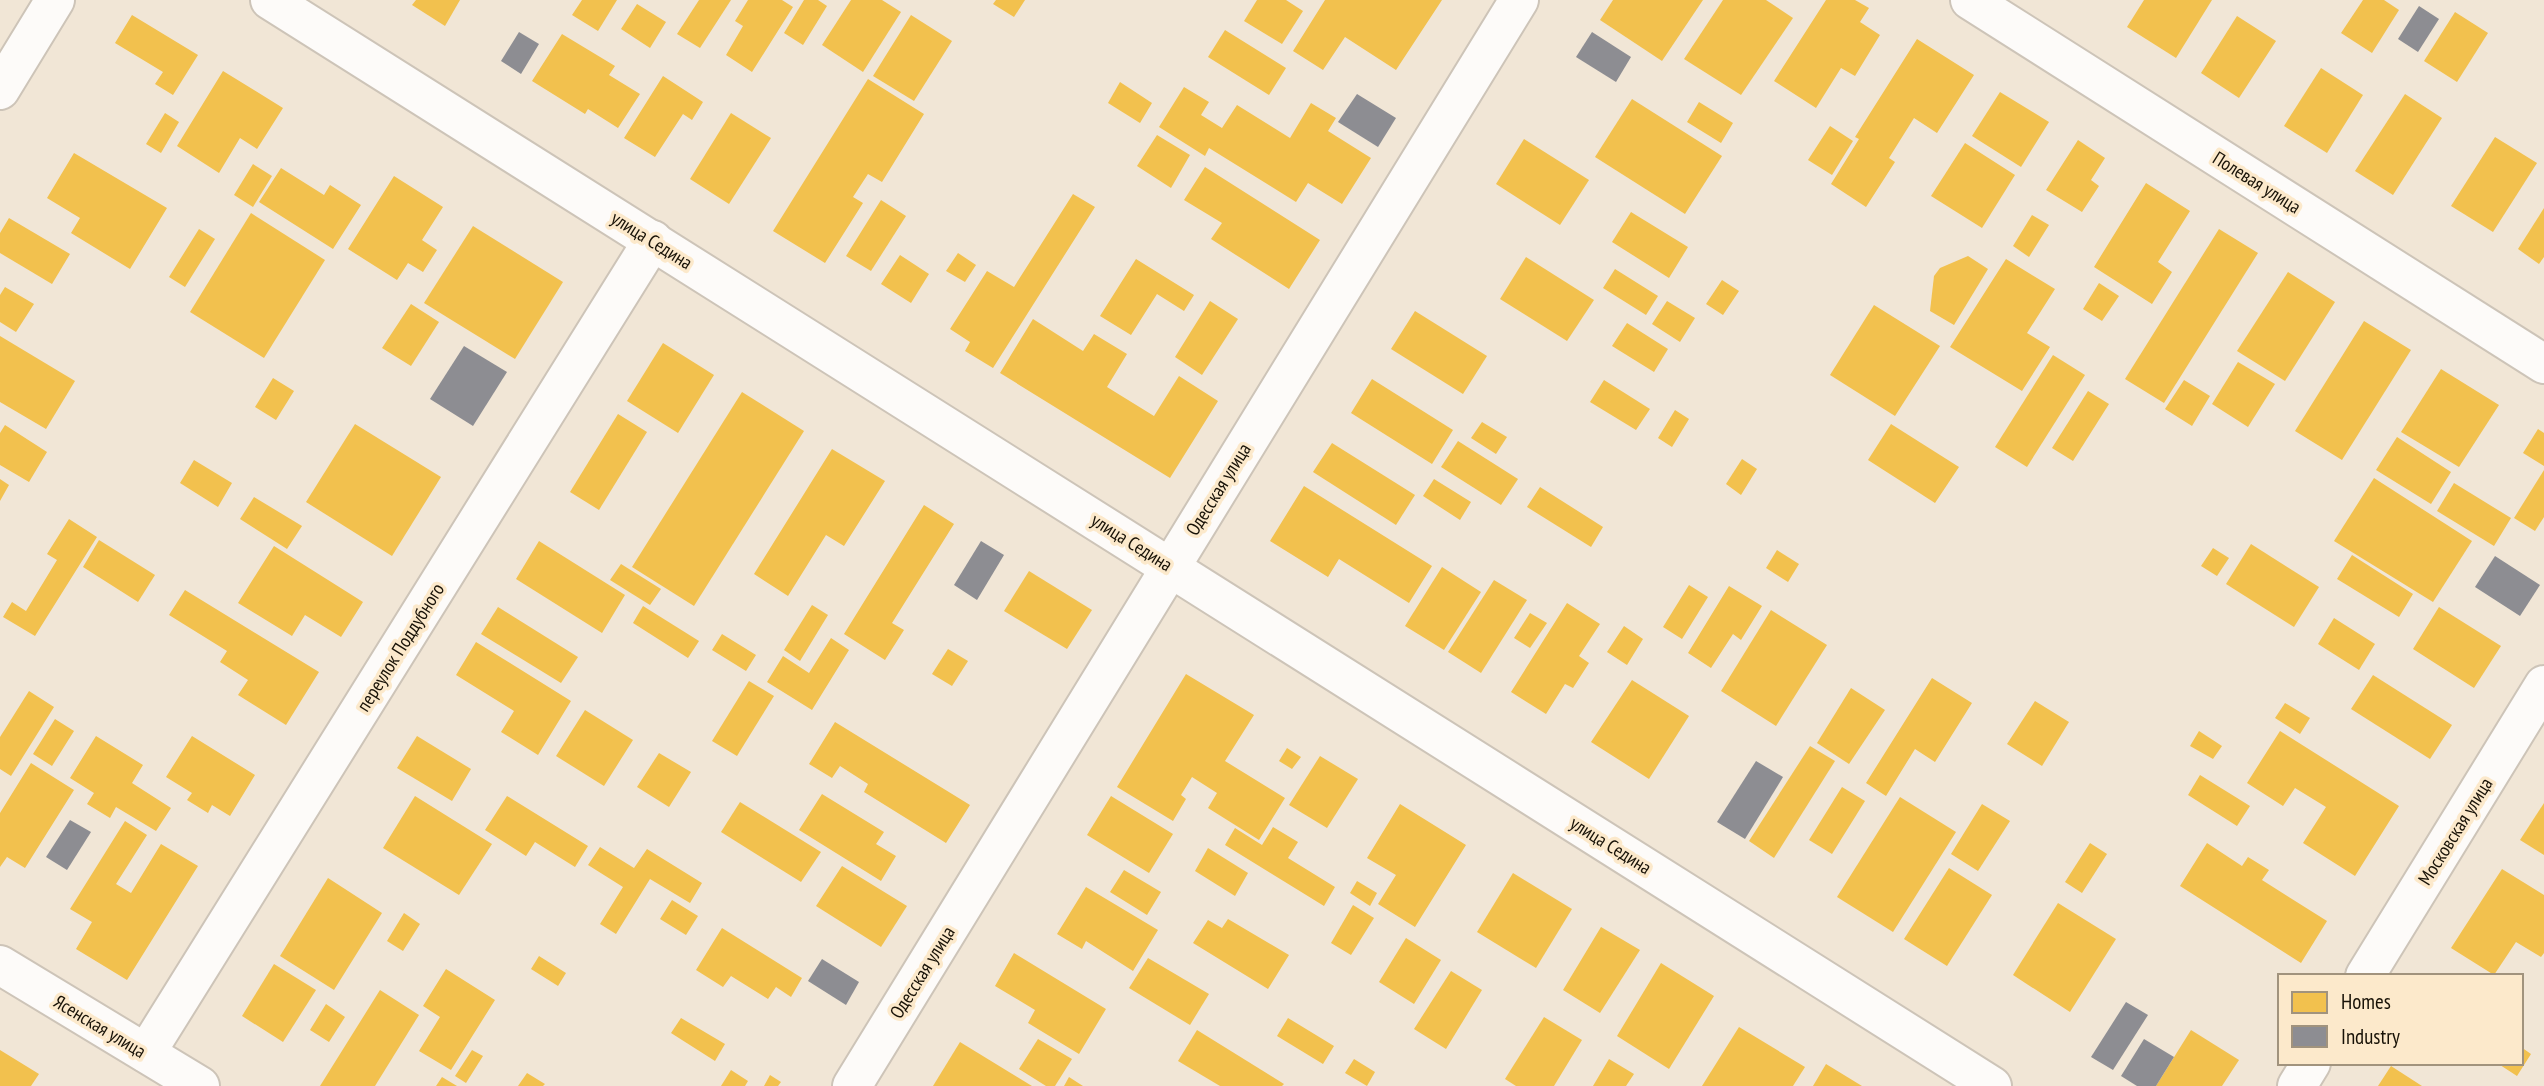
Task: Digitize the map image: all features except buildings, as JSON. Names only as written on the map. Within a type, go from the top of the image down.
[{"type":"street","points":[[0,90],[55,0]]},
{"type":"street","name":"улица Седина","points":[[270,0],[1992,1086]]},
{"type":"street","name":"Одесская улица","points":[[852,1086],[1519,0]]},
{"type":"street","name":"Полевая улица","points":[[1970,0],[2544,364]]},
{"type":"street","name":"переулок Поддубного","points":[[146,1053],[653,240]]},
{"type":"street","name":"Московская улица","points":[[2366,974],[2544,685]]},
{"type":"street","name":"Ясенская улица","points":[[0,965],[200,1086]]},
{"type":"street","points":[[2297,1086],[2310,1065]]}]
